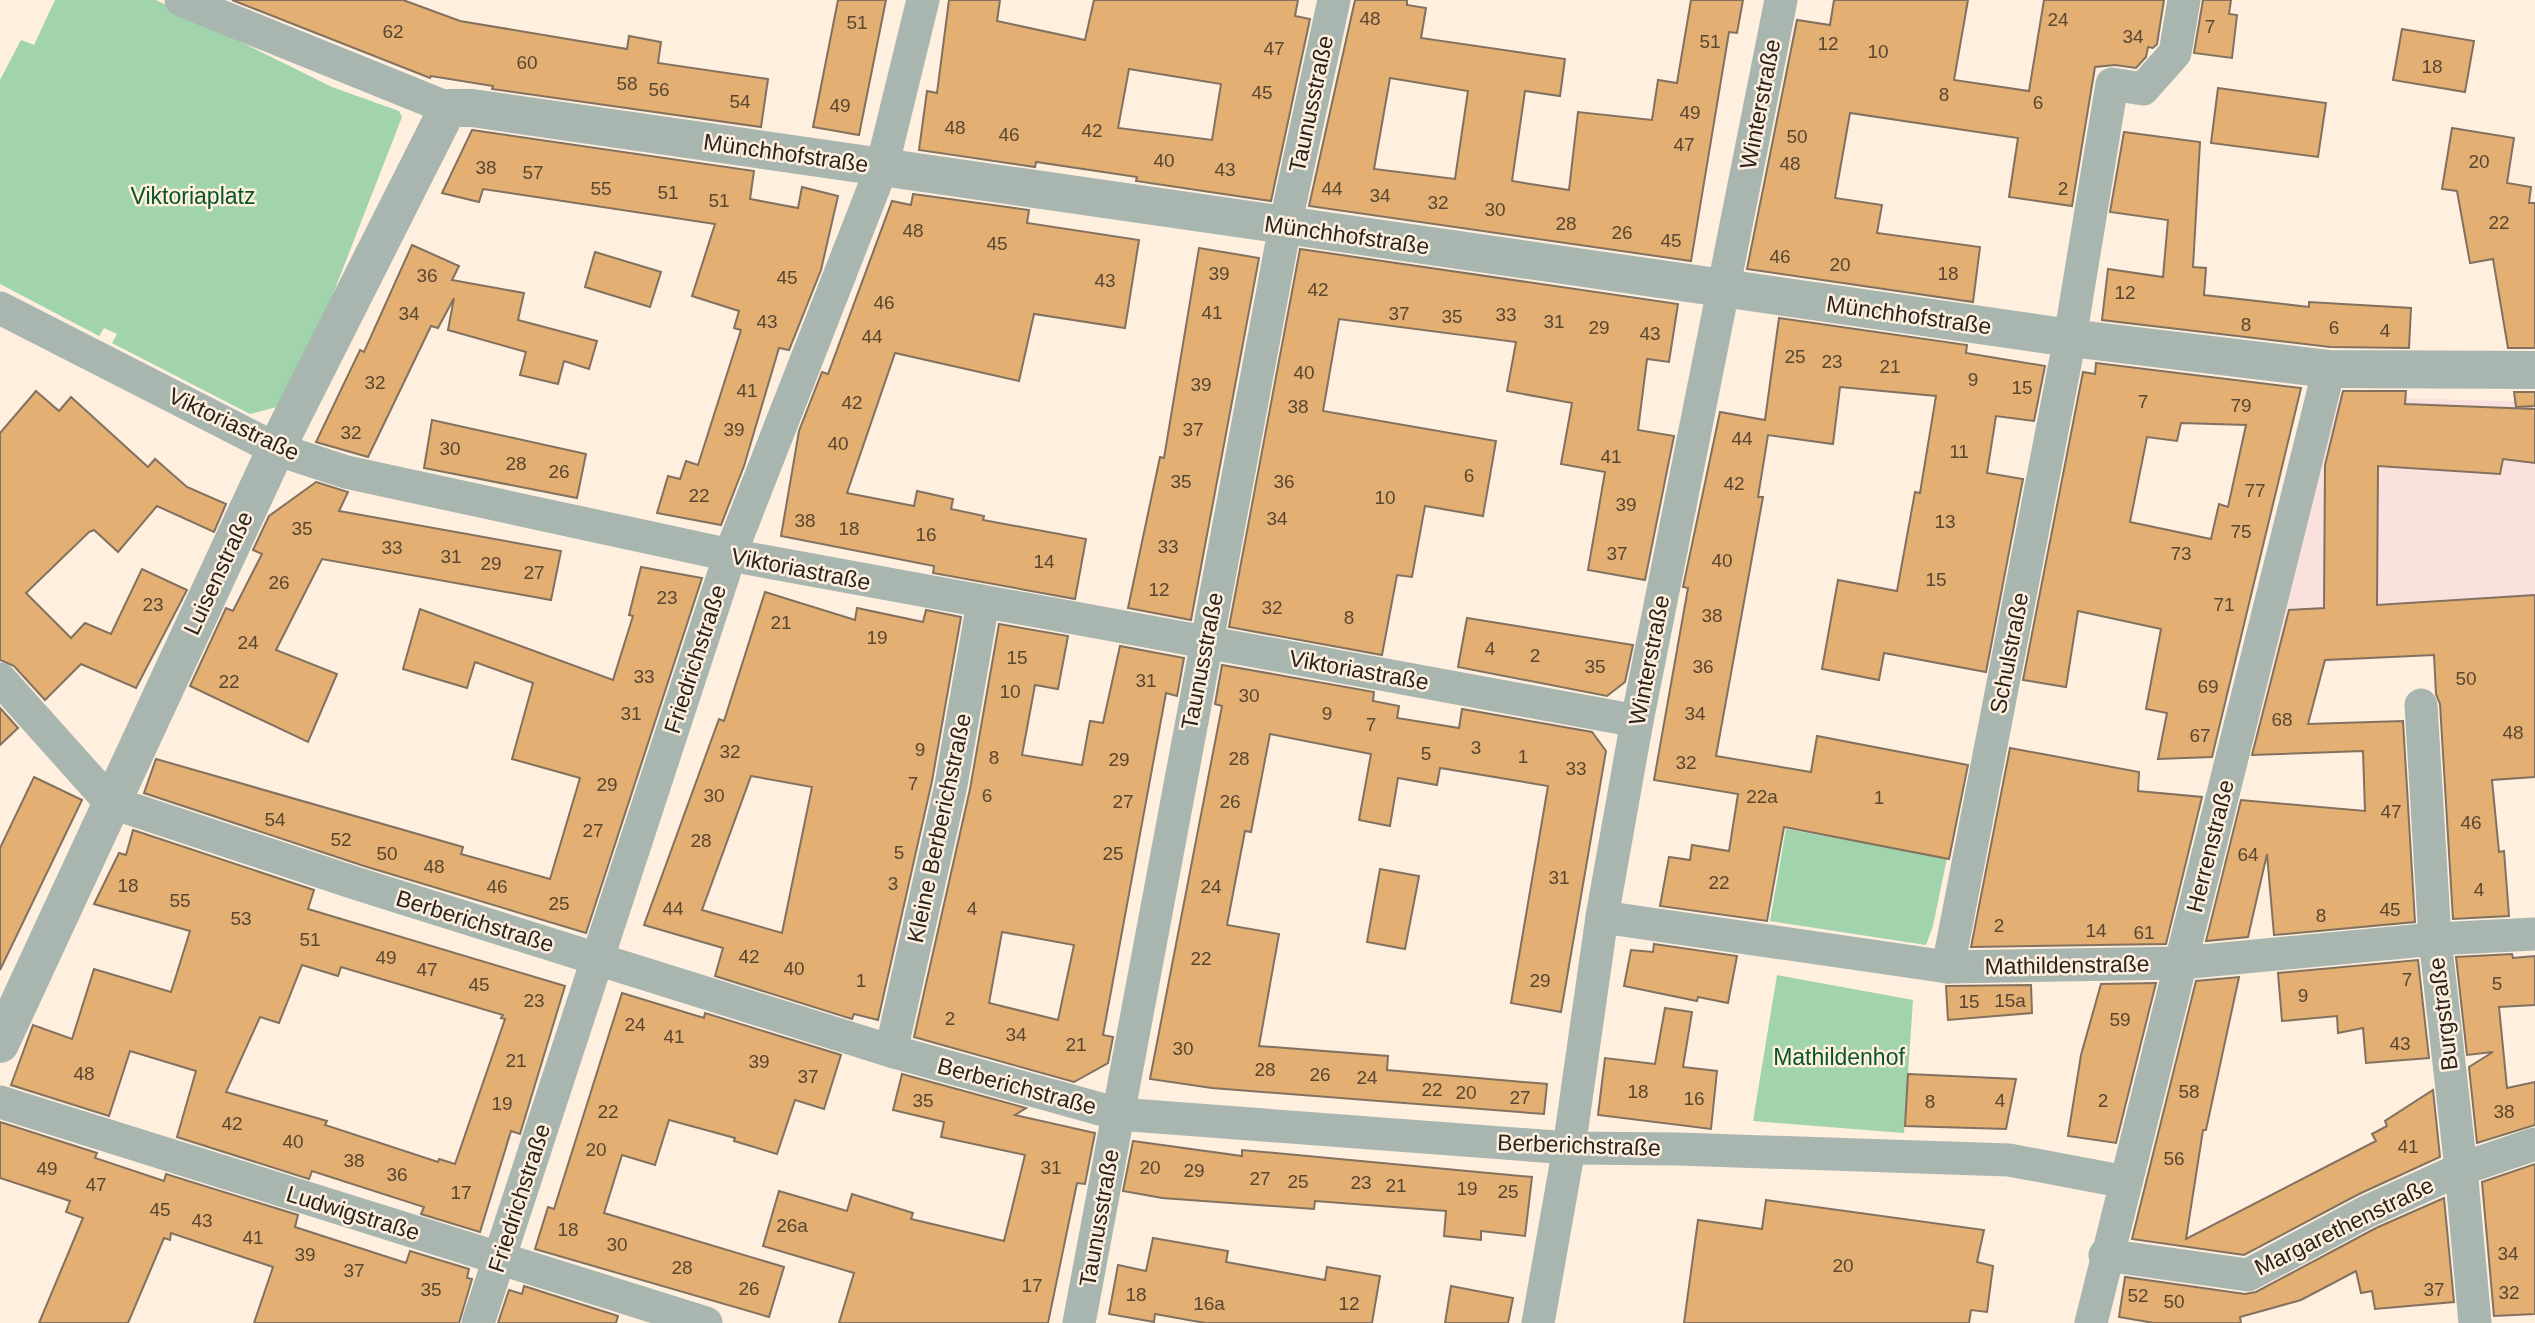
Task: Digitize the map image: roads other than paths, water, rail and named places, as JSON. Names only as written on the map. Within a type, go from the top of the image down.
[{"type":"street","name":"Münchhofstraße","points":[[181,0],[448,108],[472,108],[2070,338],[2329,369],[2535,370]]},
{"type":"street","name":"Friedrichstraße","points":[[478,1323],[730,555],[882,167],[923,0]]},
{"type":"street","name":"Taunusstraße","points":[[1079,1323],[1205,641],[1285,226],[1334,0]]},
{"type":"street","name":"Winterstraße","points":[[1538,1323],[1569,1149],[1602,917],[1637,721],[1781,0]]},
{"type":"street","name":"Schulstraße","points":[[1948,967],[2070,338],[2112,84],[2143,89],[2175,53],[2184,0]]},
{"type":"street","name":"Luisenstraße","points":[[0,1044],[276,449],[448,108]]},
{"type":"street","name":"Viktoriastraße","points":[[0,309],[276,449],[346,472],[730,555],[1637,721]]},
{"type":"street","name":"Herrenstraße","points":[[2091,1323],[2105,1255],[2126,1182],[2329,369]]},
{"type":"street","name":"Kleine Berberichstraße","points":[[893,1042],[951,785],[983,603]]},
{"type":"street","points":[[0,678],[110,802]]},
{"type":"street","name":"Burgstraße","points":[[2421,705],[2435,939],[2475,1323],[2456,1323]]},
{"type":"street","name":"Berberichstraße","points":[[110,802],[596,959],[893,1042],[1118,1114],[1569,1149],[1678,1149],[2009,1160],[2126,1182]]},
{"type":"street","name":"Mathildenstraße","points":[[1602,917],[1948,967],[2181,964],[2435,939],[2535,934]]},
{"type":"street","name":"Ludwigstraße","points":[[0,1102],[706,1323]]},
{"type":"street","name":"Margarethenstraße","points":[[2105,1255],[2248,1275],[2368,1210],[2461,1169],[2535,1144]]},
{"type":"park label","name":"Viktoriaplatz","points":[[193,196]]},
{"type":"park label","name":"Mathildenhof","points":[[1839,1057]]}]
